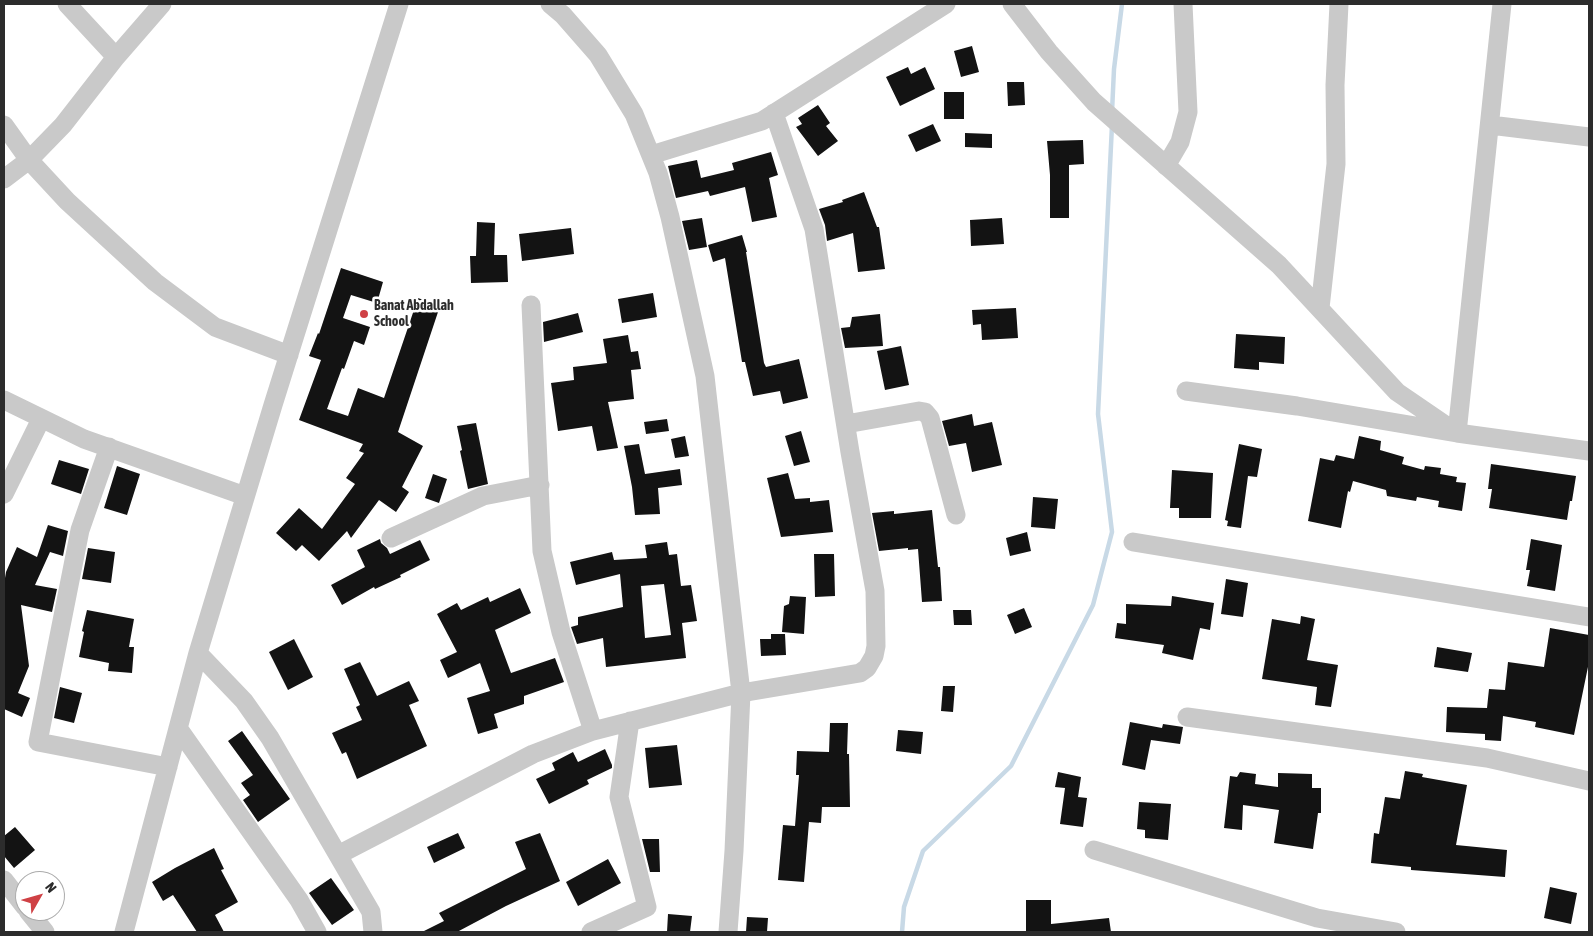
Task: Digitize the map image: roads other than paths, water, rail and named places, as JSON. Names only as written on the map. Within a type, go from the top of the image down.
[{"type":"street","points":[[67,4],[116,57]]},
{"type":"street","points":[[4,179],[29,160],[63,125],[116,57],[162,4]]},
{"type":"street","points":[[125,932],[198,653],[399,4]]},
{"type":"street","points":[[550,4],[598,55],[634,114],[658,173],[670,217],[705,376],[741,693],[732,890],[728,932]]},
{"type":"street","points":[[651,155],[762,121],[946,4]]},
{"type":"street","points":[[1012,4],[1049,52],[1094,102],[1279,265],[1397,392],[1457,433]]},
{"type":"street","points":[[1166,166],[1180,142],[1188,112],[1183,4]]},
{"type":"street","points":[[1320,308],[1336,164],[1335,84],[1339,4]]},
{"type":"street","points":[[1457,433],[1502,4]]},
{"type":"street","points":[[338,855],[533,754],[593,731],[741,693],[860,673],[867,668],[874,656],[876,646],[875,591],[814,229],[774,113]]},
{"type":"street","points":[[4,125],[29,160],[67,201],[155,282],[215,327],[289,355]]},
{"type":"street","points":[[1490,126],[1589,136]]},
{"type":"street","points":[[531,305],[542,551],[561,632],[593,731]]},
{"type":"street","points":[[1186,391],[1297,406],[1457,433],[1589,451]]},
{"type":"street","points":[[4,400],[40,419],[84,438],[246,496]]},
{"type":"street","points":[[846,424],[920,411],[925,412],[930,418],[956,515]]},
{"type":"street","points":[[4,494],[40,419]]},
{"type":"street","points":[[109,447],[80,530],[38,742],[168,767]]},
{"type":"street","points":[[391,538],[483,496],[540,485]]},
{"type":"street","points":[[1133,542],[1589,617]]},
{"type":"street","points":[[198,653],[239,695],[260,723],[371,912],[374,932]]},
{"type":"street","points":[[1187,717],[1487,758],[1589,781]]},
{"type":"street","points":[[591,932],[647,907],[619,797],[630,721]]},
{"type":"street","points":[[178,728],[299,900],[317,932]]},
{"type":"street","points":[[1094,850],[1316,925],[1396,932]]},
{"type":"street","points":[[4,880],[15,894]]},
{"type":"street","points":[[36,921],[44,932]]},
{"type":"waterway","points":[[1112,112],[1114,69],[1122,4]]},
{"type":"waterway","points":[[902,932],[904,907],[923,851],[1011,766],[1093,605],[1112,532],[1098,414],[1112,125]]},
{"type":"place","name":"Banat Abdallah School","points":[[364,314]]}]
